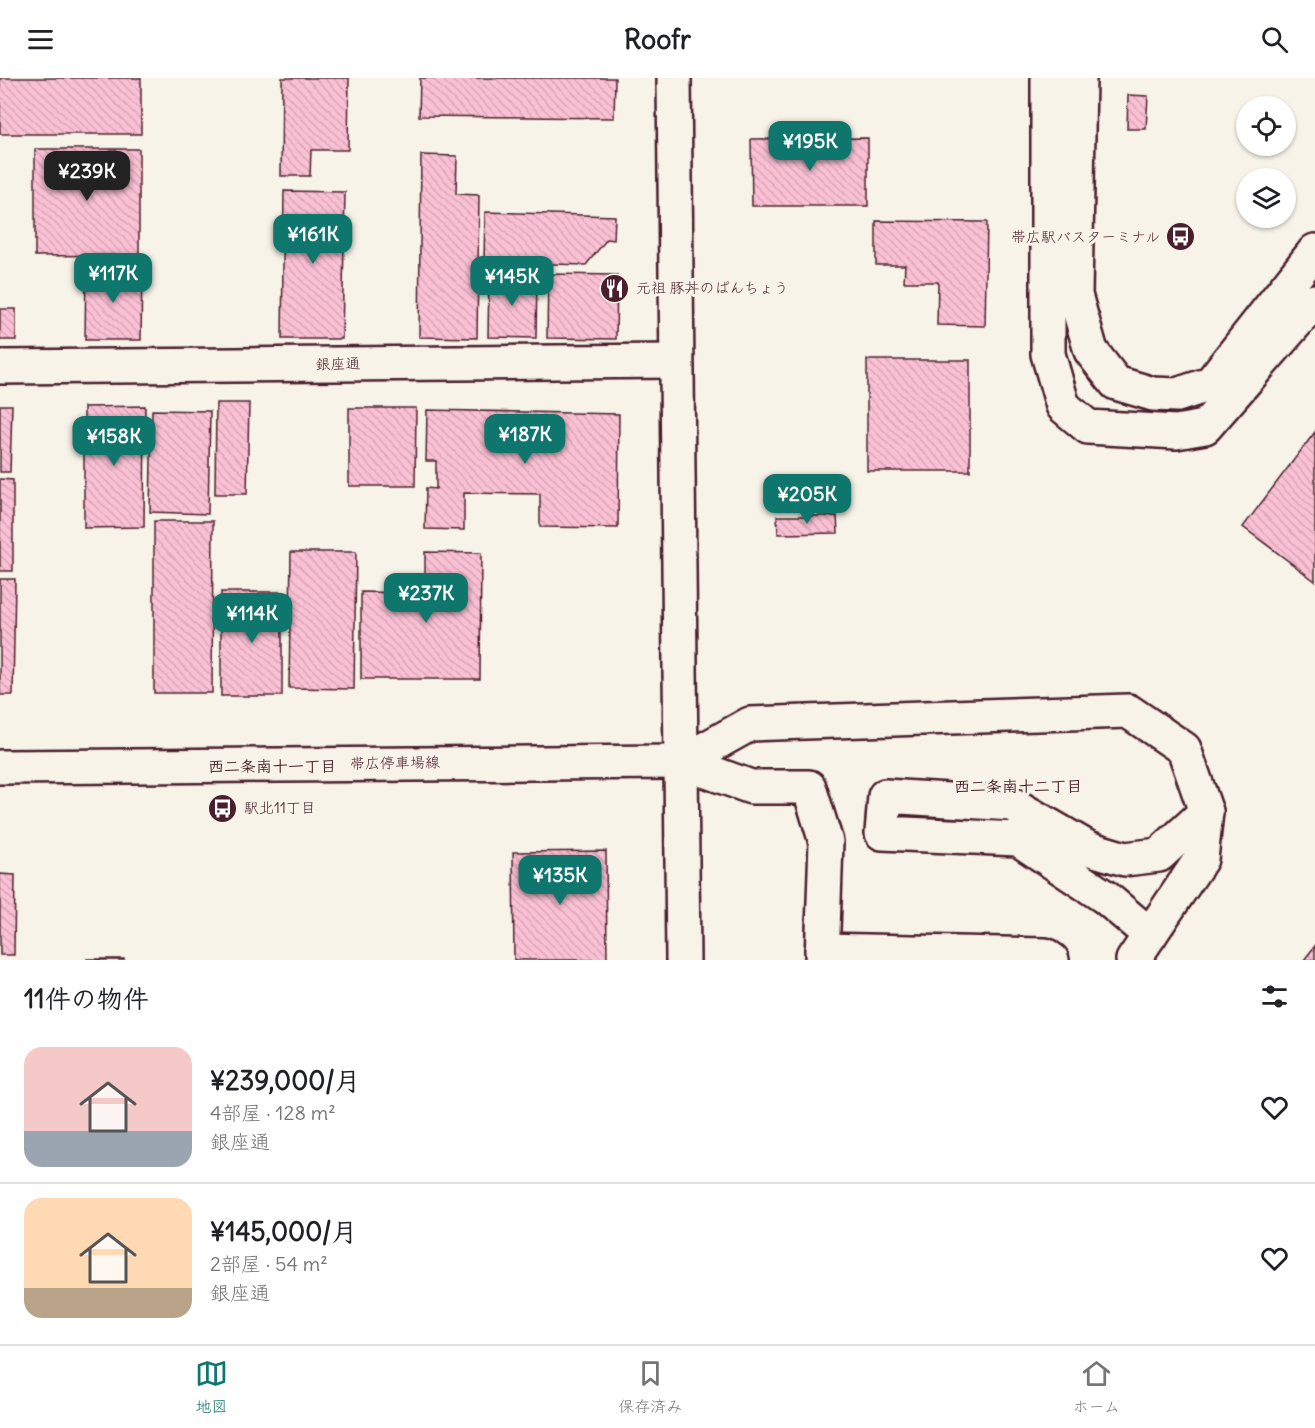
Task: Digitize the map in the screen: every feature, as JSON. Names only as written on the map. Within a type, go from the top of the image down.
[{"type":"street","points":[[674,78],[675,361],[683,960]]},
{"type":"street","points":[[1048,78],[1048,354],[1063,406],[1088,427],[1176,432],[1205,427],[1315,301]]},
{"type":"street","points":[[1080,78],[1075,295],[1091,351],[1116,383],[1153,394],[1177,395],[1209,384],[1315,251]]},
{"type":"street","name":"銀座通","points":[[0,367],[675,361]]},
{"type":"street","points":[[682,762],[750,724],[1128,711],[1184,749],[1206,812],[1201,859],[1141,948],[1104,897],[1018,839],[882,833],[885,796],[1012,804],[1088,848],[1125,859],[1160,855],[1206,812]]},
{"type":"street","points":[[682,762],[751,787],[809,787],[826,842],[822,955],[1046,955],[1052,960]]},
{"type":"street","name":"帯広停車場線","points":[[0,767],[682,762]]},
{"type":"building","points":[[0,78],[141,78],[141,134],[0,134]]},
{"type":"building","points":[[282,78],[349,78],[348,150],[311,150],[310,176],[281,176]]},
{"type":"building","points":[[420,78],[615,78],[614,118],[419,116]]},
{"type":"building","points":[[1128,95],[1148,96],[1146,129],[1127,129]]},
{"type":"building","points":[[868,138],[868,206],[752,206],[751,139]]},
{"type":"building","points":[[35,149],[139,149],[139,255],[35,256]]},
{"type":"building","points":[[421,155],[457,156],[456,194],[479,195],[477,338],[419,337]]},
{"type":"building","points":[[284,191],[345,192],[342,339],[282,339]]},
{"type":"building","points":[[485,212],[615,216],[614,240],[607,239],[586,265],[484,262]]},
{"type":"building","points":[[876,221],[987,222],[985,326],[937,325],[938,282],[904,282],[905,265],[876,265]]},
{"type":"building","points":[[86,267],[142,268],[141,340],[85,340]]},
{"type":"building","points":[[548,274],[617,275],[616,339],[547,338]]},
{"type":"building","points":[[489,276],[537,277],[536,338],[488,337]]},
{"type":"building","points":[[0,309],[16,309],[16,340],[0,340]]},
{"type":"building","points":[[867,360],[970,360],[970,471],[867,471]]},
{"type":"building","points":[[216,403],[249,403],[247,494],[215,494]]},
{"type":"building","points":[[0,405],[12,405],[10,472],[0,472]]},
{"type":"building","points":[[145,406],[144,527],[84,528],[84,407]]},
{"type":"building","points":[[349,408],[416,408],[415,486],[349,486]]},
{"type":"building","points":[[152,410],[210,411],[208,514],[150,512]]},
{"type":"building","points":[[427,410],[619,414],[618,528],[540,527],[540,494],[464,493],[464,530],[425,529],[426,488],[436,489],[436,461],[426,461]]},
{"type":"building","points":[[1315,432],[1315,581],[1243,527]]},
{"type":"building","points":[[0,479],[13,480],[13,571],[0,571]]},
{"type":"building","points":[[777,516],[837,516],[838,533],[778,534]]},
{"type":"building","points":[[154,521],[213,521],[212,693],[154,693]]},
{"type":"building","points":[[291,552],[356,552],[354,689],[289,688]]},
{"type":"building","points":[[425,552],[481,553],[480,679],[361,679],[361,592],[425,593]]},
{"type":"building","points":[[0,579],[15,579],[13,695],[0,695]]},
{"type":"building","points":[[221,592],[282,592],[282,696],[221,696]]},
{"type":"building","points":[[606,851],[607,960],[514,960],[513,852]]},
{"type":"building","points":[[0,874],[15,875],[14,955],[0,955]]},
{"type":"building","points":[[1315,946],[1315,960],[1304,960]]},
{"type":"building","points":[[124,959],[124,960],[87,960]]},
{"type":"place","name":"帯広駅バスターミナル","points":[[1181,237]]},
{"type":"place","name":"元祖 豚丼のぱんちょう","points":[[615,288]]},
{"type":"place","name":"駅北11丁目","points":[[223,808]]},
{"type":"district","name":"西二条南十一丁目","points":[[272,766]]},
{"type":"district","name":"西二条南十二丁目","points":[[1018,786]]}]
